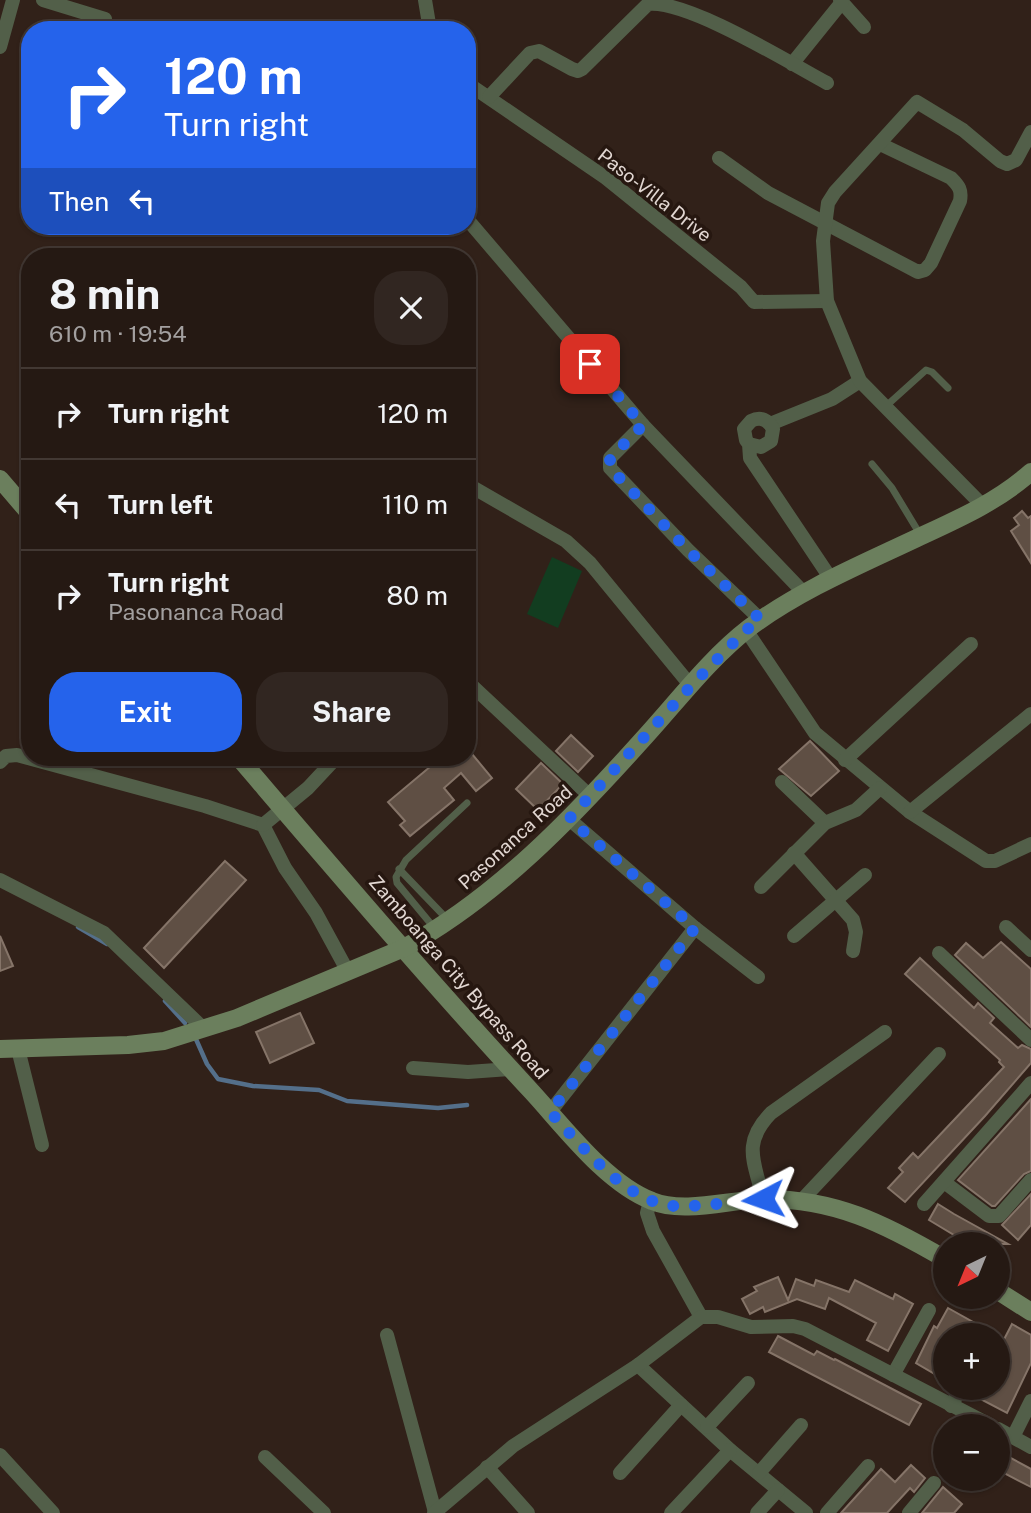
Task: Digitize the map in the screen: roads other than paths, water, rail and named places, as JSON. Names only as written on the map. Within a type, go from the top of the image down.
[{"type":"street","points":[[0,47],[12,0]]},
{"type":"street","points":[[43,0],[105,19]]},
{"type":"street","points":[[425,0],[428,21]]},
{"type":"street","points":[[489,97],[530,53],[535,51],[572,69],[582,69],[648,4],[660,0],[715,18],[827,83]]},
{"type":"street","points":[[792,64],[841,1],[864,27]]},
{"type":"street","name":"Paso-Villa Drive","points":[[476,89],[606,178],[741,287],[754,302],[827,301]]},
{"type":"street","points":[[984,507],[860,381],[827,301],[825,223],[828,203],[835,192],[917,102],[963,130],[1006,164],[1016,160],[1031,132]]},
{"type":"street","points":[[719,158],[768,193],[911,270],[925,270],[931,263],[960,201],[961,192],[951,178],[880,145]]},
{"type":"street","points":[[476,230],[643,425],[804,593]]},
{"type":"street","points":[[831,579],[753,465],[750,444],[761,447],[766,445],[773,435],[770,424],[832,399],[860,381]]},
{"type":"street","points":[[643,425],[610,458],[610,468],[754,625],[804,719],[816,733],[845,760],[910,811],[986,861],[995,861],[1031,844]]},
{"type":"street","name":"Pasonanca Road","points":[[9,1049],[128,1045],[164,1041],[237,1018],[404,948],[442,925],[513,870],[569,819],[691,686],[754,625],[831,579],[984,507],[1031,472]]},
{"type":"street","points":[[0,479],[21,504]]},
{"type":"street","points":[[476,489],[566,541],[590,563],[691,686]]},
{"type":"street","points":[[845,760],[971,644]]},
{"type":"street","points":[[476,689],[591,797]]},
{"type":"street","points":[[910,811],[1031,714]]},
{"type":"street","points":[[0,762],[6,756],[21,756]]},
{"type":"street","points":[[58,766],[205,806],[262,825],[347,970]]},
{"type":"street","name":"Zamboanga City Bypass Road","points":[[246,766],[511,1069],[613,1176],[650,1201],[676,1206],[763,1199],[827,1204],[853,1212],[933,1252]]},
{"type":"street","points":[[262,825],[284,810],[330,766]]},
{"type":"street","points":[[782,782],[825,822]]},
{"type":"street","points":[[761,887],[825,822],[856,810],[880,788]]},
{"type":"street","points":[[569,819],[695,928],[758,977]]},
{"type":"street","points":[[794,853],[856,925],[853,951]]},
{"type":"street","points":[[794,936],[865,875]]},
{"type":"street","points":[[0,880],[104,933],[203,1028]]},
{"type":"street","points":[[1006,927],[1031,950]]},
{"type":"street","points":[[550,1112],[695,928]]},
{"type":"street","points":[[939,953],[1031,1040]]},
{"type":"street","points":[[763,1199],[751,1143],[759,1127],[771,1113],[885,1031]]},
{"type":"street","points":[[9,1049],[42,1145]]},
{"type":"street","points":[[801,1201],[939,1054]]},
{"type":"street","points":[[413,1068],[468,1072],[511,1069]]},
{"type":"street","points":[[924,1204],[1031,1083]]},
{"type":"street","points":[[944,1182],[974,1207],[989,1216],[999,1216],[1031,1180]]},
{"type":"street","points":[[650,1201],[648,1213],[653,1231],[701,1317]]},
{"type":"street","points":[[1010,1299],[1031,1312]]},
{"type":"street","points":[[893,1375],[929,1310]]},
{"type":"street","points":[[387,1335],[435,1512],[513,1446],[638,1364],[701,1317],[718,1317],[751,1327],[793,1326],[805,1329],[967,1414]]},
{"type":"street","points":[[638,1364],[730,1450],[806,1513]]},
{"type":"street","points":[[707,1427],[748,1383]]},
{"type":"street","points":[[951,1406],[954,1400]]},
{"type":"street","points":[[1013,1437],[1031,1401]]},
{"type":"street","points":[[620,1473],[681,1405]]},
{"type":"street","points":[[759,1473],[801,1425]]},
{"type":"street","points":[[1010,1435],[1031,1447]]},
{"type":"street","points":[[671,1513],[730,1450]]},
{"type":"street","points":[[0,1455],[53,1513]]},
{"type":"street","points":[[265,1457],[324,1513]]},
{"type":"street","points":[[487,1466],[528,1513]]},
{"type":"street","points":[[827,1513],[868,1466]]},
{"type":"street","points":[[909,1513],[933,1484]]},
{"type":"street","points":[[757,1513],[778,1490]]},
{"type":"lane","points":[[885,408],[926,370],[932,372],[948,388]]},
{"type":"lane","points":[[872,464],[922,536]]},
{"type":"lane","points":[[442,925],[397,883],[396,877],[407,860],[467,803]]},
{"type":"lane","points":[[399,869],[442,925]]},
{"type":"waterway","points":[[78,927],[107,944]]},
{"type":"waterway","points":[[165,1001],[185,1023]]},
{"type":"waterway","points":[[195,1037],[207,1064],[218,1079],[253,1086],[319,1090],[347,1101],[438,1108],[467,1105]]}]
